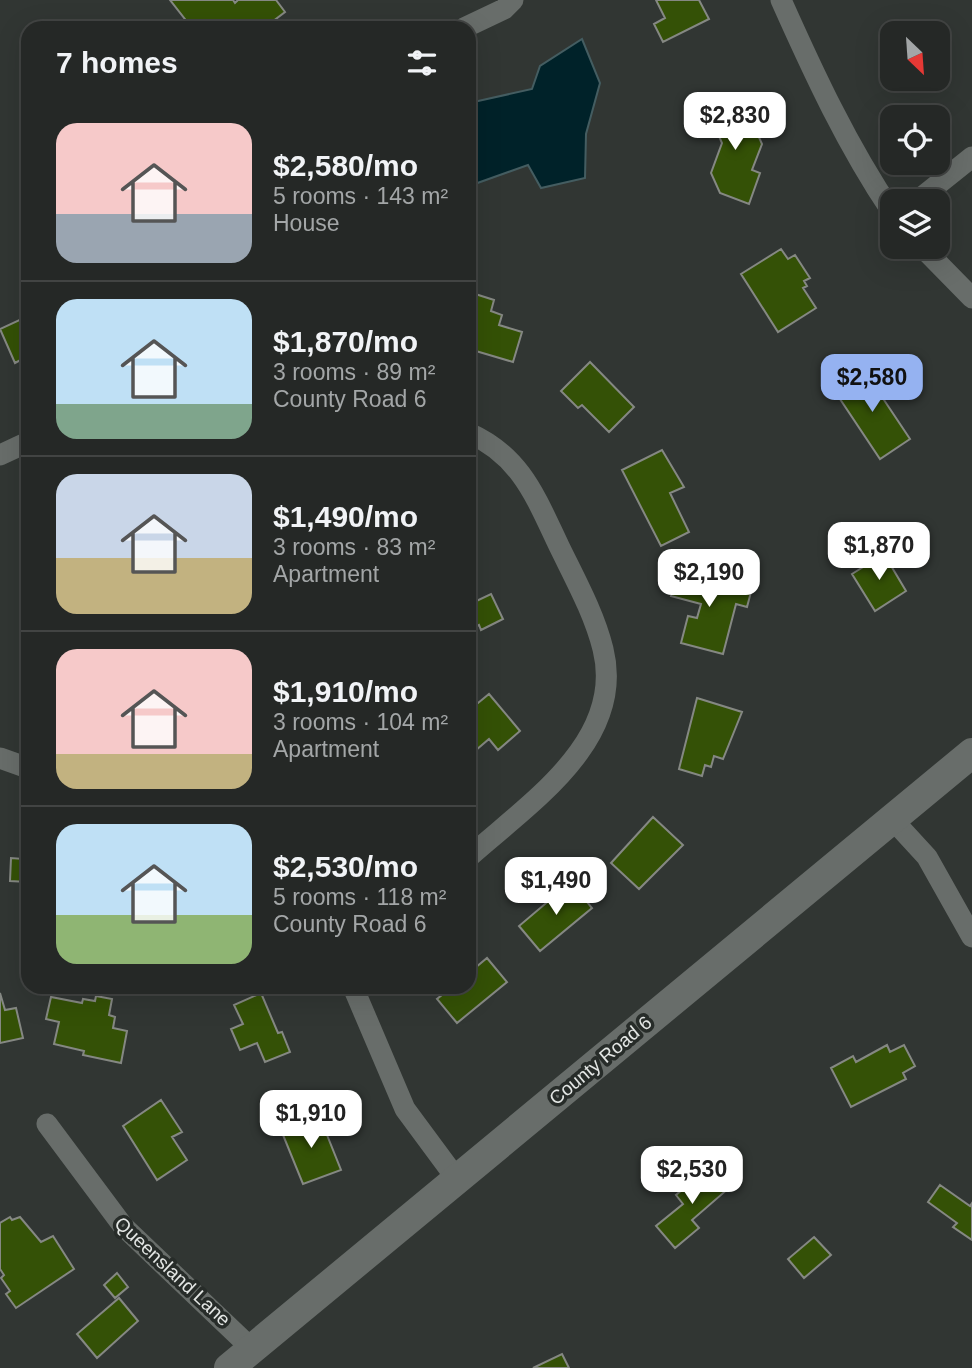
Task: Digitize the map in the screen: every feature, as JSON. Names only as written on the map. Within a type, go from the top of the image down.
[{"type":"main road","name":"County Road 6","points":[[229,1368],[972,753]]},
{"type":"street","points":[[476,22],[504,9],[513,0]]},
{"type":"street","points":[[781,0],[829,106],[880,193]]},
{"type":"street","points":[[932,189],[972,157]]},
{"type":"street","points":[[934,259],[972,298]]},
{"type":"street","points":[[476,436],[490,443],[517,467],[538,502],[592,618],[603,651],[606,685],[597,720],[582,751],[559,776],[476,851]]},
{"type":"street","points":[[0,455],[21,445]]},
{"type":"street","points":[[0,758],[21,766]]},
{"type":"street","points":[[893,820],[928,857],[972,937]]},
{"type":"street","points":[[356,994],[405,1108],[456,1178]]},
{"type":"street","name":"Queensland Lane","points":[[47,1124],[123,1226],[252,1349]]},
{"type":"water","points":[[582,39],[600,83],[586,134],[585,178],[541,188],[528,165],[476,184],[476,101],[532,89],[540,66]]},
{"type":"building","points":[[170,0],[233,0],[235,3],[238,0],[276,0],[285,12],[273,21],[186,21]]},
{"type":"building","points":[[656,0],[699,0],[709,19],[663,42],[654,24],[665,18]]},
{"type":"building","points":[[735,96],[749,128],[754,126],[762,144],[752,170],[760,173],[749,204],[720,193],[711,173],[722,143],[707,109]]},
{"type":"building","points":[[781,249],[788,259],[795,255],[810,278],[804,281],[807,286],[803,288],[816,308],[778,332],[741,274]]},
{"type":"building","points":[[476,294],[494,300],[491,311],[502,315],[499,325],[522,332],[513,362],[476,351]]},
{"type":"building","points":[[21,319],[21,360],[15,363],[0,329]]},
{"type":"building","points":[[590,362],[634,407],[609,432],[582,405],[578,408],[561,391]]},
{"type":"building","points":[[864,370],[910,439],[880,459],[834,390]]},
{"type":"building","points":[[662,450],[684,487],[670,493],[689,532],[661,546],[622,470]]},
{"type":"building","points":[[884,554],[906,591],[875,611],[852,574]]},
{"type":"building","points":[[679,569],[741,585],[740,589],[751,592],[747,607],[736,604],[723,654],[681,643],[688,616],[697,618],[701,604],[671,596]]},
{"type":"building","points":[[491,594],[503,619],[481,630],[479,625],[476,626],[476,601]]},
{"type":"building","points":[[489,694],[520,731],[498,750],[489,739],[476,750],[476,705]]},
{"type":"building","points":[[697,698],[742,712],[723,759],[714,756],[711,767],[705,765],[702,776],[679,769]]},
{"type":"building","points":[[653,817],[683,845],[639,889],[611,863]]},
{"type":"building","points":[[11,858],[21,859],[21,882],[10,881]]},
{"type":"building","points":[[571,882],[592,908],[540,951],[519,926]]},
{"type":"building","points":[[487,958],[507,982],[457,1023],[437,999],[443,994],[476,994],[476,967]]},
{"type":"building","points":[[0,993],[5,1010],[16,1008],[23,1038],[0,1043]]},
{"type":"building","points":[[261,994],[278,1033],[282,1032],[290,1052],[265,1062],[257,1043],[240,1050],[231,1029],[243,1024],[234,1005]]},
{"type":"building","points":[[96,996],[112,999],[109,1015],[115,1017],[113,1028],[127,1031],[121,1063],[83,1055],[84,1051],[54,1044],[59,1022],[46,1019],[51,997],[82,1003],[83,999],[95,1001]]},
{"type":"building","points":[[887,1045],[890,1052],[904,1045],[915,1066],[903,1073],[906,1079],[851,1107],[831,1068],[853,1056],[856,1062]]},
{"type":"building","points":[[161,1100],[182,1132],[172,1137],[187,1160],[157,1180],[123,1126]]},
{"type":"building","points":[[319,1115],[341,1170],[303,1184],[281,1130]]},
{"type":"building","points":[[711,1166],[729,1188],[692,1220],[699,1228],[675,1248],[656,1226],[683,1204],[676,1195]]},
{"type":"building","points":[[940,1185],[970,1206],[972,1203],[972,1240],[953,1227],[957,1223],[928,1202]]},
{"type":"building","points":[[10,1217],[12,1220],[20,1217],[41,1242],[53,1236],[74,1269],[16,1308],[6,1294],[10,1291],[1,1278],[4,1275],[0,1269],[0,1223]]},
{"type":"building","points":[[814,1237],[831,1255],[804,1278],[788,1259]]},
{"type":"building","points":[[117,1273],[128,1287],[115,1298],[104,1285]]},
{"type":"building","points":[[119,1298],[138,1321],[97,1358],[77,1334]]},
{"type":"building","points":[[562,1354],[569,1368],[533,1368]]}]
